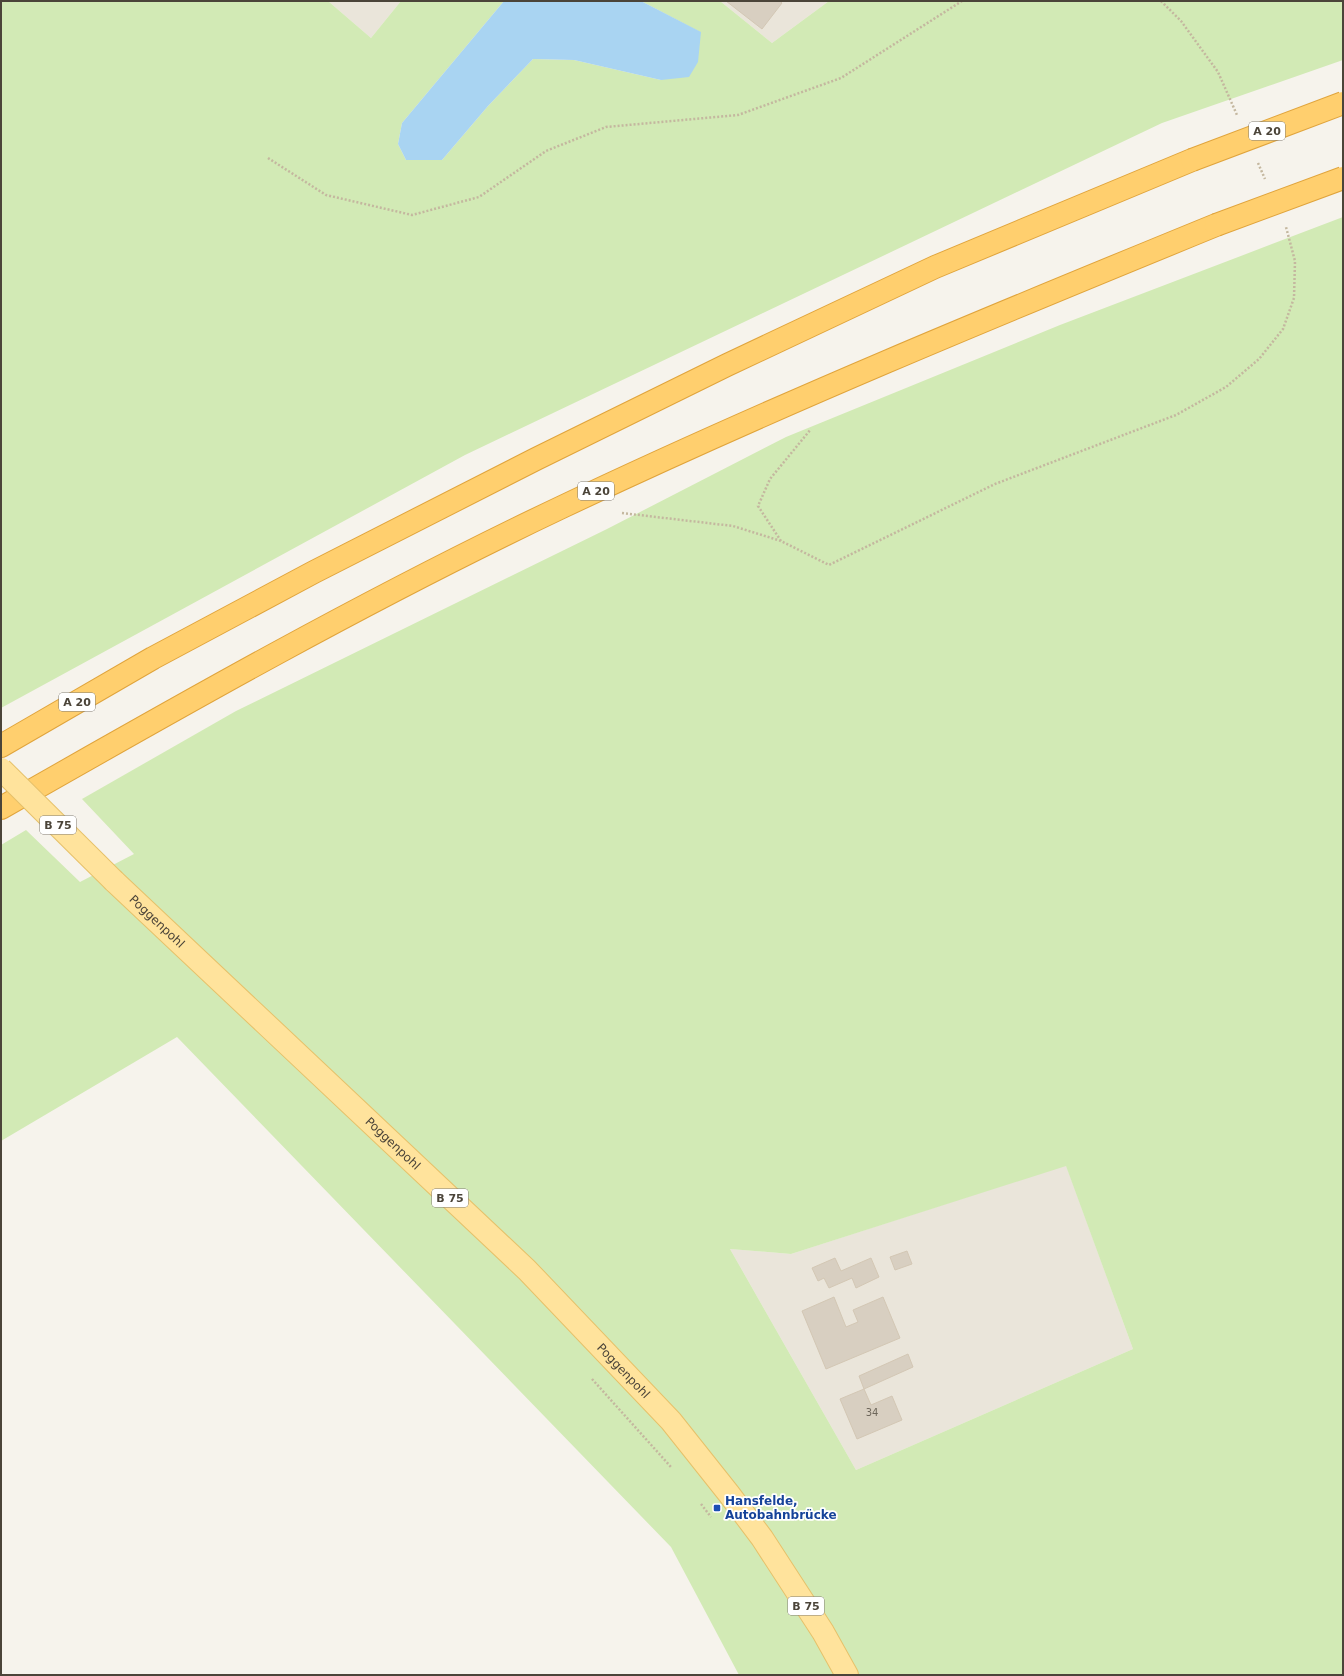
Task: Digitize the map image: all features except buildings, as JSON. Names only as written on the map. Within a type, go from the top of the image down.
[{"type":"highway","name":"A 20","points":[[1,746],[153,658],[314,572],[592,431],[727,365],[936,267],[1192,160],[1343,103]]},
{"type":"highway","name":"A 20","points":[[1,808],[183,704],[337,620],[560,508],[752,418],[960,330],[1216,225],[1343,178]]},
{"type":"main road","name":"Poggenpohl","points":[[1,769],[114,880],[527,1270],[671,1421],[762,1538],[823,1632],[847,1675]]},
{"type":"path","points":[[268,158],[326,195],[412,215],[479,197],[546,151],[606,127],[738,115],[841,78],[962,1]]},
{"type":"path","points":[[1161,1],[1181,21],[1218,72],[1240,122]]},
{"type":"path","points":[[1255,157],[1268,185]]},
{"type":"path","points":[[622,513],[733,526],[781,541],[829,564],[995,484],[1176,415],[1226,387],[1259,359],[1283,329],[1294,298],[1296,261],[1290,234],[1283,220]]},
{"type":"path","points":[[781,541],[758,506],[770,479],[811,429]]},
{"type":"path","points":[[697,1499],[715,1523]]},
{"type":"shaded area","points":[[328,1],[401,1],[371,38]]},
{"type":"shaded area","points":[[720,1],[829,1],[772,43]]},
{"type":"shaded area","points":[[1066,1165],[1133,1349],[856,1470],[730,1249],[791,1254]]},
{"type":"green space","points":[[1,1],[328,1],[371,38],[401,1],[504,1],[402,123],[398,144],[406,160],[442,160],[488,106],[533,59],[574,60],[661,80],[700,32],[641,1],[720,1],[772,43],[829,1],[1343,1],[1343,60],[1162,123],[465,455],[1,708]]},
{"type":"green space","points":[[1343,217],[1343,1675],[739,1675],[671,1547],[177,1037],[1,1141],[1,845],[26,830],[80,882],[134,854],[82,799],[236,711],[607,529],[786,437],[1060,325]],"holes":[[[1066,1166],[1133,1349],[856,1470],[730,1249],[791,1254]]]},
{"type":"water","points":[[504,1],[641,1],[701,32],[698,62],[689,77],[661,80],[574,60],[533,59],[488,106],[442,160],[406,160],[398,144],[402,123]]},
{"type":"place","name":"Hansfelde, Autobahnbrücke","points":[[717,1508]]}]
